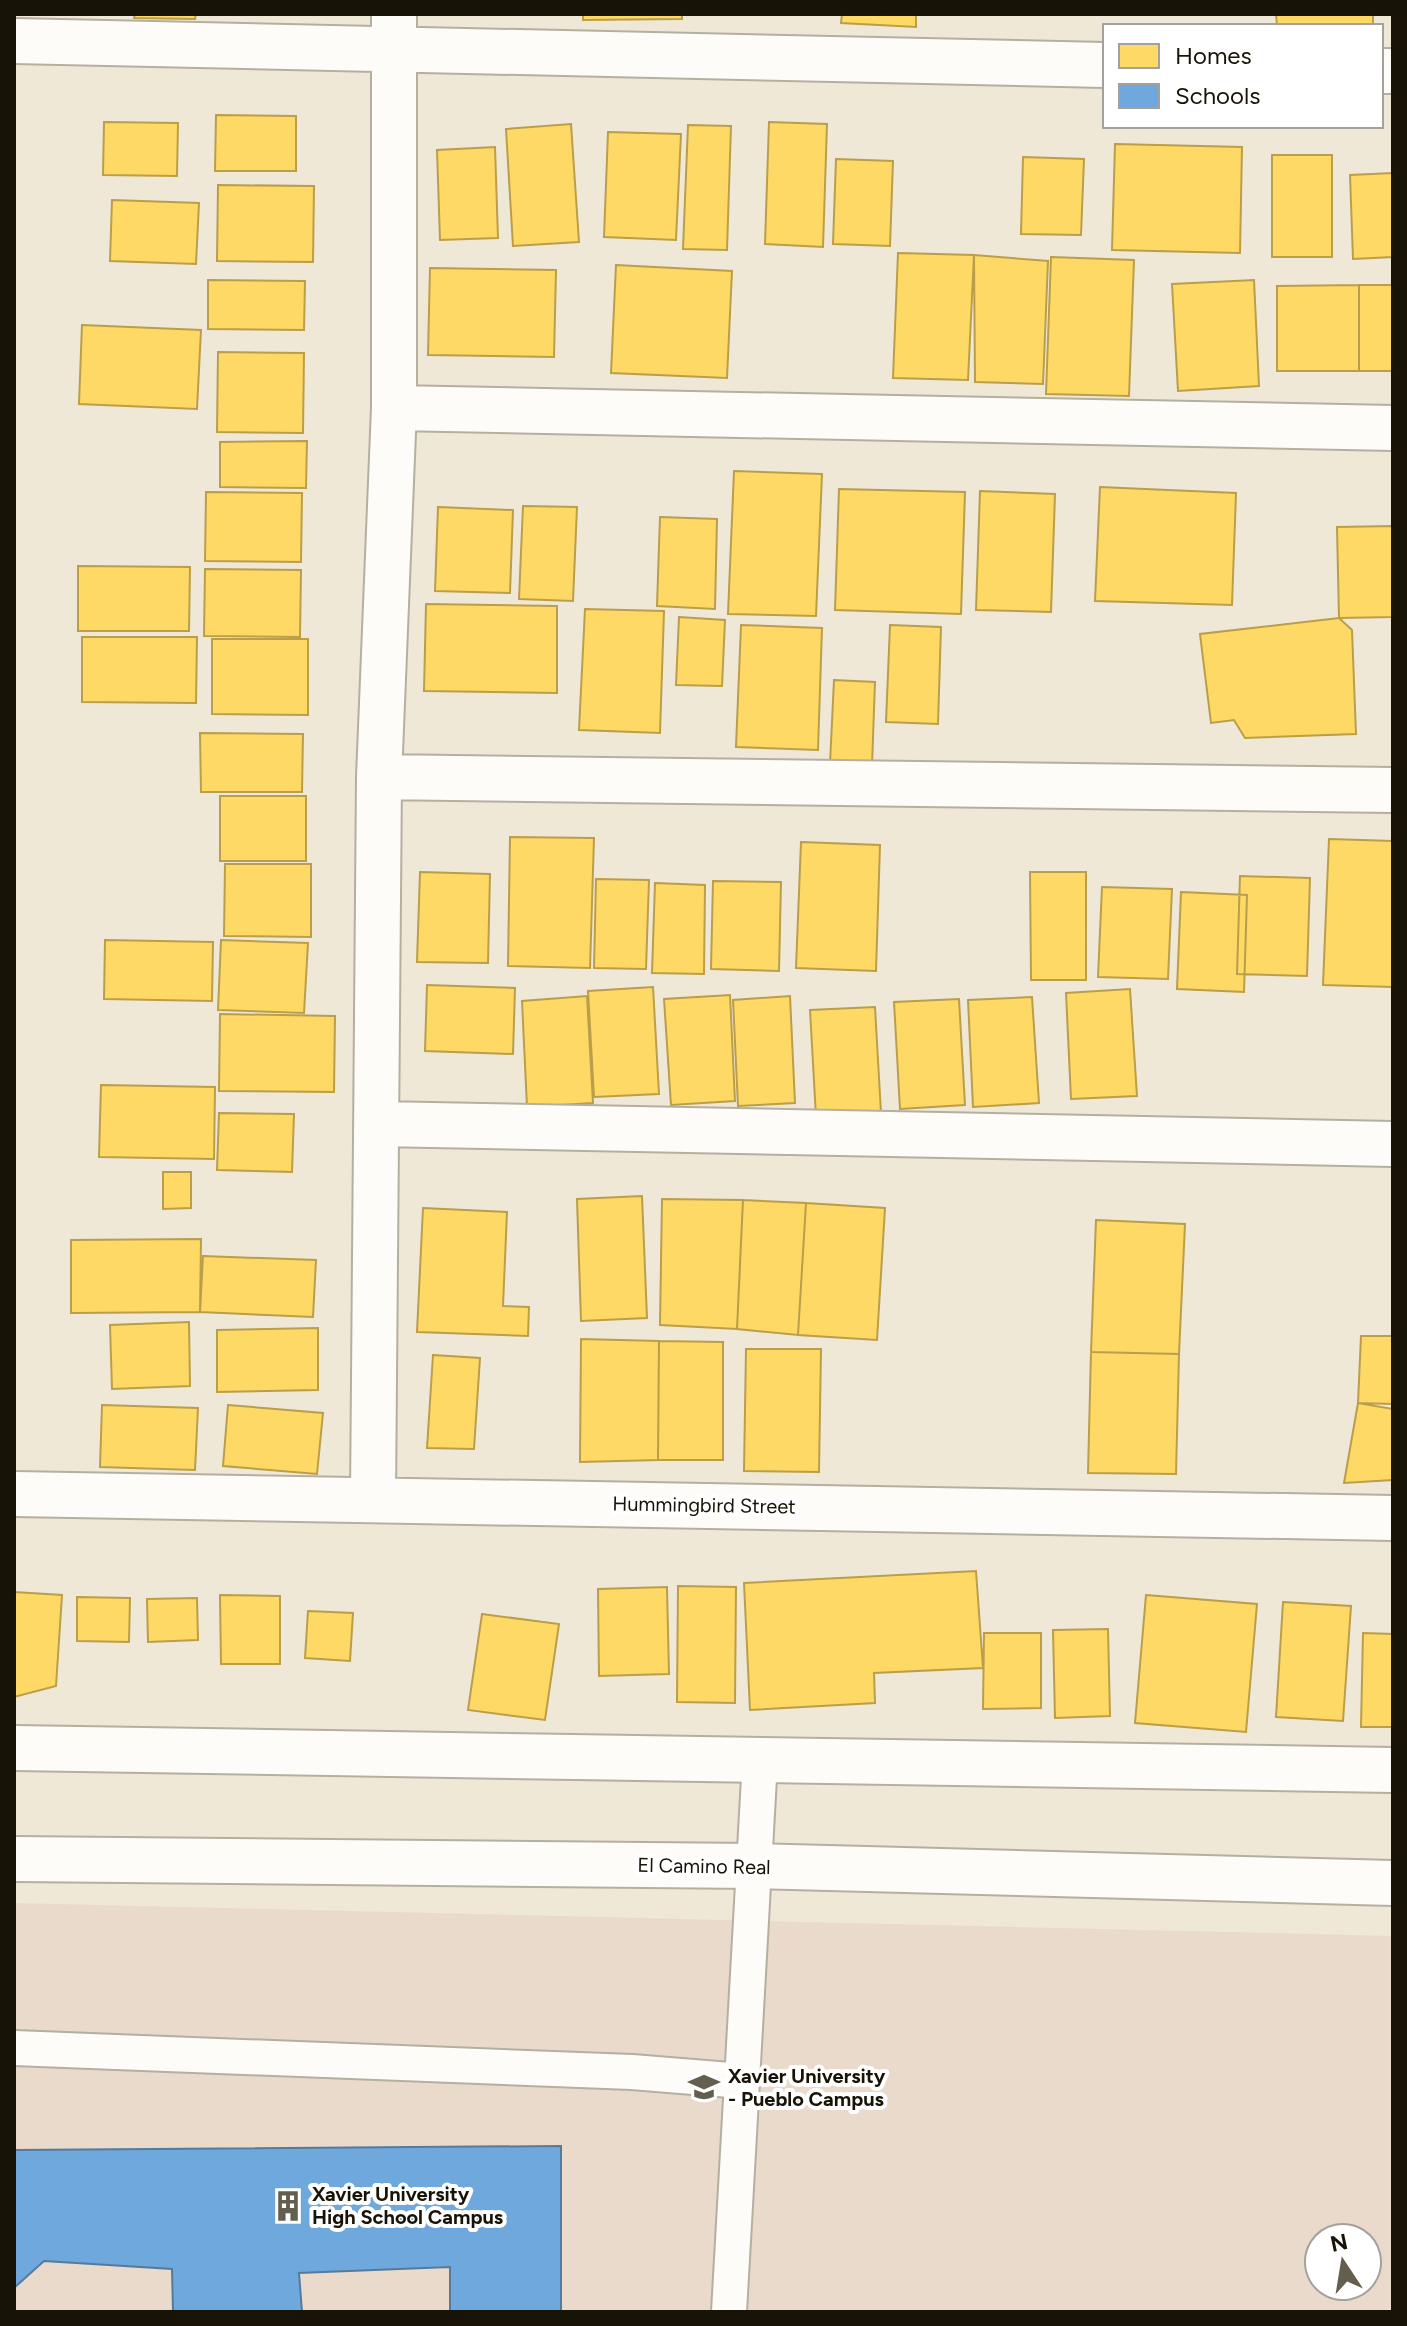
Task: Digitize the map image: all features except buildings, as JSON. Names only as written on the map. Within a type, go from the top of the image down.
[{"type":"street","points":[[373,1499],[379,777],[394,408],[393,31]]},
{"type":"street","points":[[14,41],[393,31],[1103,65]]},
{"type":"street","points":[[394,408],[1393,428]]},
{"type":"street","points":[[379,777],[1393,790]]},
{"type":"street","points":[[378,1124],[1393,1144]]},
{"type":"street","name":"Hummingbird Street","points":[[14,1494],[1393,1518]]},
{"type":"street","points":[[14,1748],[1393,1770]]},
{"type":"street","name":"El Camino Real","points":[[14,1859],[754,1866],[1393,1883]]},
{"type":"lane","points":[[729,2312],[760,1760]]},
{"type":"lane","points":[[14,2048],[632,2072],[742,2081]]},
{"type":"shaded area","name":"Xavier University - Pueblo Campus","points":[[14,1903],[1393,1936],[1393,2312],[14,2312]]},
{"type":"place","name":"Xavier University - Pueblo Campus","points":[[704,2087]]},
{"type":"place","name":"Xavier University High School Campus","points":[[288,2206]]}]
